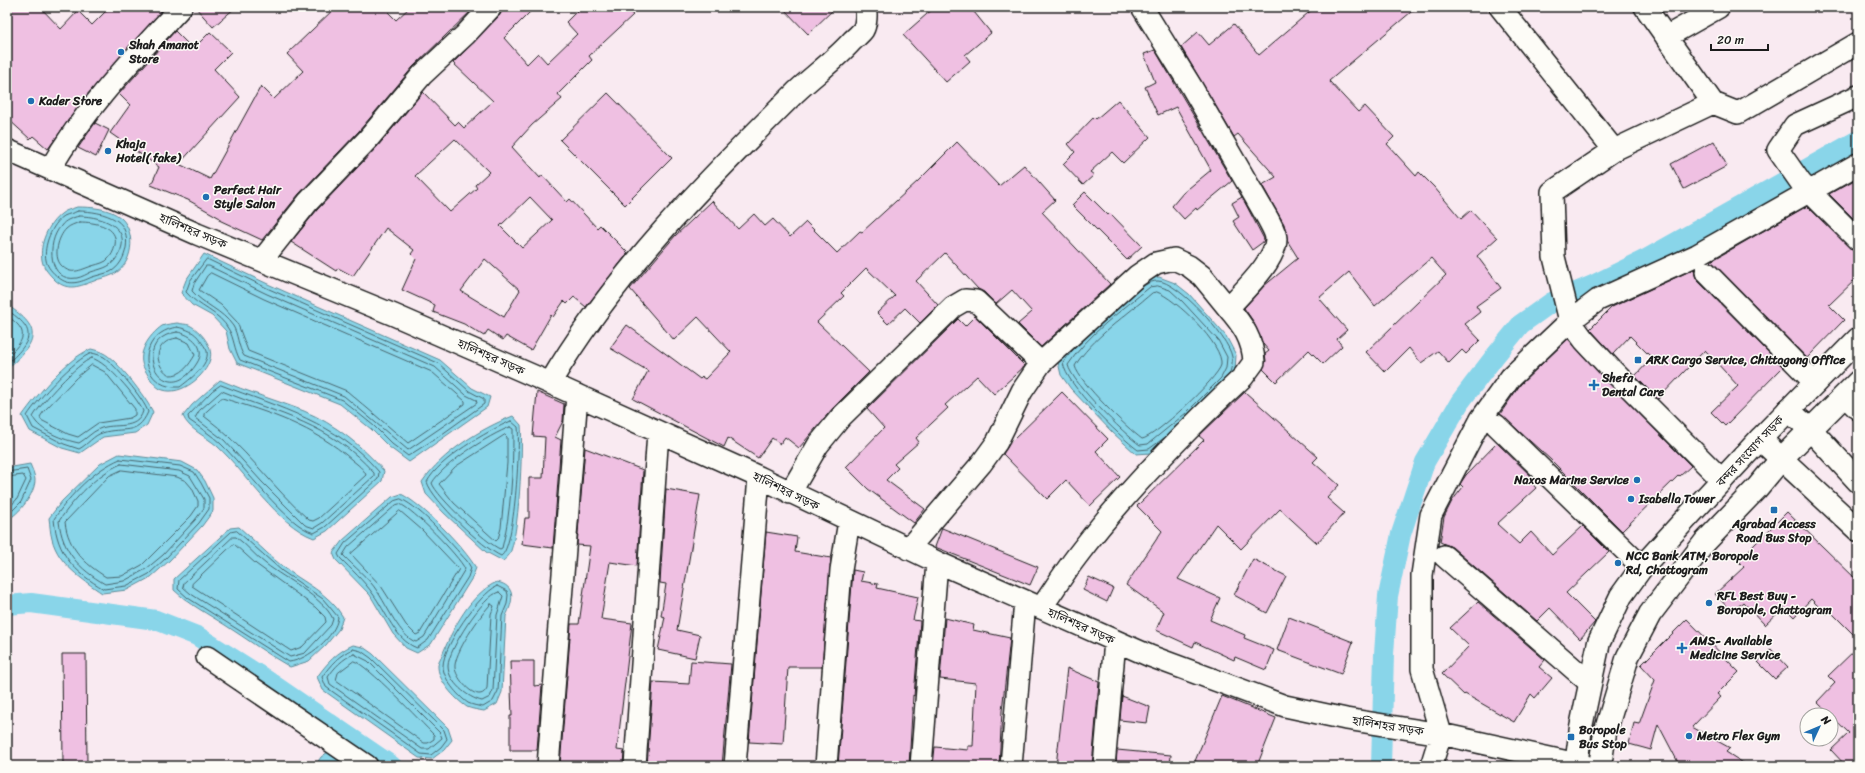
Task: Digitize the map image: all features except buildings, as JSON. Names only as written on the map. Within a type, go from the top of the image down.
[{"type":"main road","name":"বন্দর সংযোগ সড়ক","points":[[1579,765],[1581,727],[1599,642],[1621,596],[1642,567],[1722,480],[1858,339]]},
{"type":"main road","points":[[1600,766],[1605,733],[1628,656],[1650,614],[1706,542],[1757,488],[1782,458],[1811,430],[1854,395]]},
{"type":"main road","points":[[1788,410],[1811,430],[1858,481]]},
{"type":"main road","points":[[1760,439],[1858,530]]},
{"type":"street","points":[[50,169],[68,138],[104,90],[181,7]]},
{"type":"street","points":[[262,260],[285,228],[368,139],[422,75],[465,35],[491,7]]},
{"type":"street","points":[[550,383],[566,355],[600,306],[654,242],[792,97],[863,30],[867,12],[865,7]]},
{"type":"street","points":[[1142,7],[1256,197],[1276,237],[1275,249],[1263,267],[1228,308]]},
{"type":"street","points":[[1500,7],[1614,150]]},
{"type":"street","points":[[1645,7],[1713,103],[1738,112],[1858,43]]},
{"type":"street","points":[[1666,37],[1719,7]]},
{"type":"street","points":[[1858,96],[1795,125],[1778,150],[1801,183],[1858,240]]},
{"type":"street","points":[[1713,103],[1614,150],[1552,192],[1554,257],[1570,320],[1584,340],[1610,369],[1722,480]]},
{"type":"street","name":"হালিশহর সড়ক","points":[[7,150],[196,234],[394,314],[759,478],[937,562],[1033,605],[1211,680],[1285,706],[1346,719],[1440,734],[1579,765]]},
{"type":"street","points":[[1431,766],[1440,734],[1422,669],[1422,575],[1431,515],[1481,419],[1511,377],[1570,320],[1598,300],[1697,255],[1858,164]]},
{"type":"street","points":[[908,548],[997,442],[1022,391],[1041,363],[1137,276],[1156,263],[1174,259],[1189,266],[1202,276],[1243,326],[1254,348],[1254,362],[1243,377],[1152,467],[1077,556],[1033,605],[1011,766]]},
{"type":"street","points":[[1706,272],[1815,383]]},
{"type":"street","points":[[790,493],[818,445],[841,417],[909,352],[932,326],[953,307],[965,300],[976,301],[1041,363]]},
{"type":"street","points":[[548,766],[577,395]]},
{"type":"street","points":[[1496,425],[1642,567]]},
{"type":"street","points":[[635,766],[658,432]]},
{"type":"street","points":[[735,766],[759,478]]},
{"type":"street","points":[[826,766],[841,570],[849,521]]},
{"type":"street","points":[[1444,556],[1590,683]]},
{"type":"street","points":[[921,766],[937,562]]},
{"type":"street","points":[[1104,766],[1115,640]]},
{"type":"street","points":[[207,657],[367,766]]},
{"type":"water","points":[[77,207],[106,210],[117,215],[126,224],[131,240],[128,257],[125,264],[119,271],[110,276],[84,285],[69,287],[60,284],[47,271],[41,254],[43,241],[52,223],[64,212]]},
{"type":"water","points":[[204,254],[270,285],[440,360],[472,388],[490,397],[487,407],[409,462],[389,447],[371,429],[340,404],[237,363],[230,349],[226,331],[212,316],[192,305],[181,293],[186,280]]},
{"type":"water","points":[[1159,277],[1175,283],[1189,294],[1226,336],[1236,355],[1235,371],[1170,439],[1151,453],[1136,454],[1112,432],[1071,389],[1061,375],[1058,362],[1069,348],[1146,279]]},
{"type":"water","points":[[7,305],[27,321],[31,329],[32,336],[25,351],[7,369]]},
{"type":"water","points":[[177,323],[189,325],[202,335],[210,349],[210,359],[204,372],[192,383],[177,390],[163,390],[155,385],[145,370],[142,364],[143,352],[148,340],[157,330],[164,325]]},
{"type":"water","points":[[91,349],[102,352],[116,363],[138,389],[153,412],[147,425],[135,433],[103,437],[80,453],[62,448],[30,431],[22,416],[44,388],[62,369]]},
{"type":"water","points":[[220,380],[304,411],[326,422],[357,444],[376,462],[384,471],[382,481],[327,531],[314,538],[300,531],[287,522],[262,497],[217,446],[193,429],[185,421],[183,416],[192,405]]},
{"type":"water","points":[[513,416],[521,425],[520,492],[512,546],[509,556],[503,561],[486,552],[444,513],[426,494],[422,482],[440,461],[451,451],[475,435],[500,421]]},
{"type":"water","points":[[119,454],[182,462],[197,470],[205,481],[213,498],[213,511],[202,526],[169,561],[151,577],[127,590],[102,593],[87,583],[65,564],[55,548],[50,531],[49,518],[62,501],[100,464]]},
{"type":"water","points":[[30,464],[35,478],[32,491],[26,503],[7,520],[7,468]]},
{"type":"water","points":[[401,494],[410,499],[431,516],[453,538],[476,568],[472,578],[431,644],[417,653],[406,648],[393,634],[370,595],[336,560],[333,553],[342,541],[392,497]]},
{"type":"water","points":[[239,527],[282,566],[331,601],[343,617],[339,629],[326,645],[309,661],[290,667],[193,605],[174,590],[174,579],[230,528]]},
{"type":"water","points":[[497,582],[508,587],[512,595],[512,600],[506,616],[502,692],[497,704],[484,711],[467,707],[457,699],[440,677],[438,665],[447,643],[464,612],[479,594]]},
{"type":"water","points":[[353,645],[363,647],[373,654],[448,728],[452,740],[444,750],[432,759],[419,758],[323,690],[317,677],[333,658]]},
{"type":"water","points":[[328,752],[349,766],[315,766],[321,757]]},
{"type":"waterway","points":[[1381,766],[1384,654],[1388,596],[1401,534],[1425,462],[1460,402],[1495,356],[1521,324],[1552,302],[1593,285],[1648,258],[1858,140]]},
{"type":"waterway","points":[[7,605],[31,603],[156,620],[197,636],[262,677],[392,766]]},
{"type":"place","name":"Shah Amanot Store","points":[[121,52]]},
{"type":"place","name":"Kader Store","points":[[31,101]]},
{"type":"place","name":"Khaja Hotel( fake)","points":[[108,151]]},
{"type":"place","name":"Perfect Hair Style Salon","points":[[206,197]]},
{"type":"place","name":"ARK Cargo Service, Chittagong Office","points":[[1638,360]]},
{"type":"place","name":"Shefa Dental Care","points":[[1594,385]]},
{"type":"place","name":"Naxos Marine Service","points":[[1637,480]]},
{"type":"place","name":"Isabella Tower","points":[[1631,499]]},
{"type":"place","name":"Agrabad Access Road Bus Stop","points":[[1774,510]]},
{"type":"place","name":"NCC Bank ATM, Boropole Rd, Chattogram","points":[[1618,563]]},
{"type":"place","name":"RFL Best Buy - Boropole, Chattogram","points":[[1709,603]]},
{"type":"place","name":"AMS- Available Medicine Service","points":[[1682,648]]},
{"type":"place","name":"Metro Flex Gym","points":[[1689,736]]},
{"type":"place","name":"Boropole Bus Stop","points":[[1571,737]]}]
